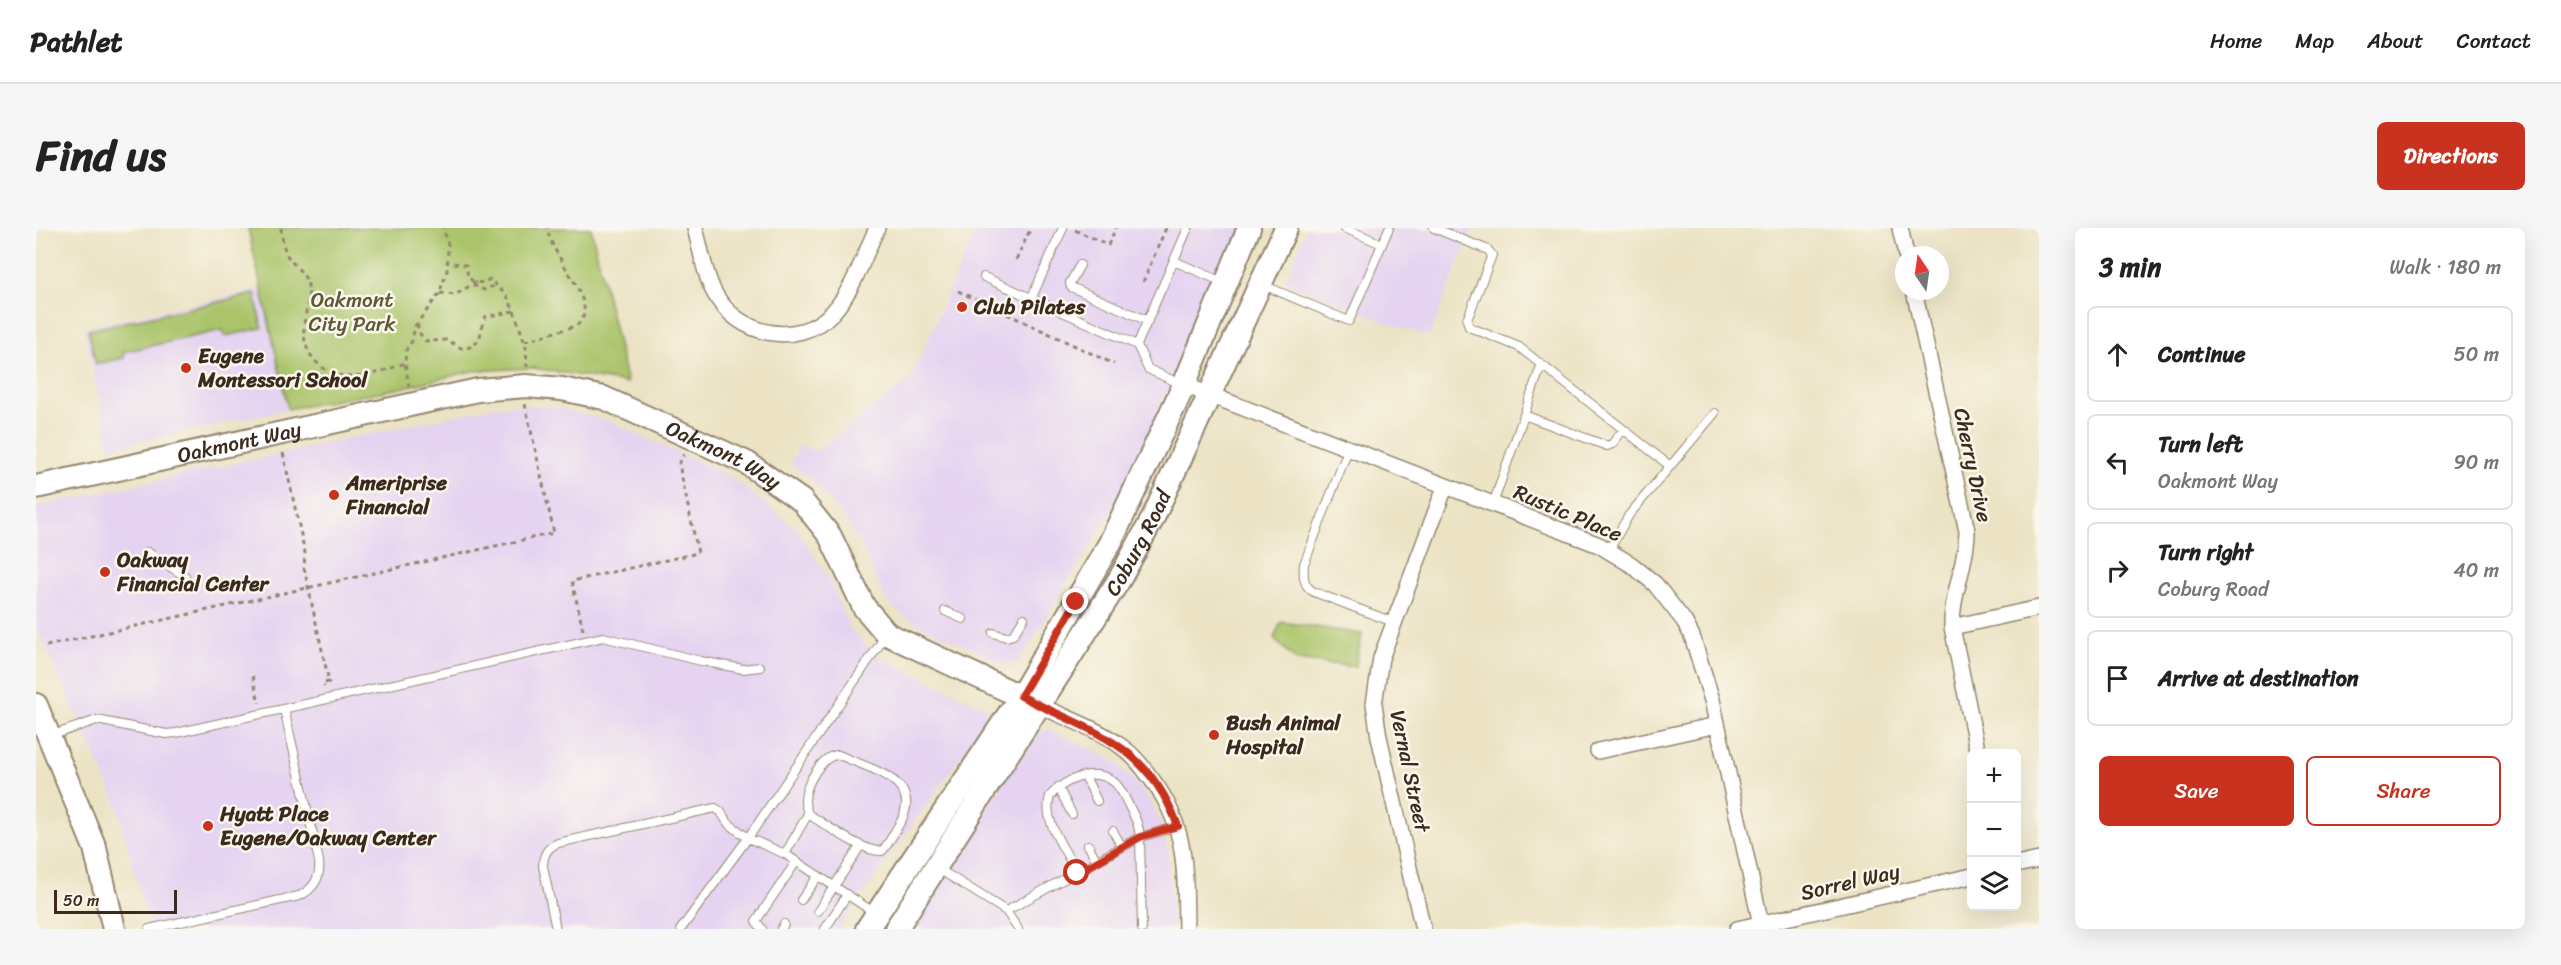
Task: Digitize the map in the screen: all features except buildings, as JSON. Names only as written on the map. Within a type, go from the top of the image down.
[{"type":"main road","name":"Coburg Road","points":[[872,921],[1021,696],[1110,543],[1184,385],[1248,228]]},
{"type":"main road","name":"Coburg Road","points":[[896,929],[1041,706],[1119,580],[1150,525],[1286,228]]},
{"type":"main road","name":"Oakmont Way","points":[[36,487],[478,390],[527,375],[562,389],[604,398],[747,463],[802,501],[830,536],[864,607],[887,634],[1041,706]]},
{"type":"main road","points":[[36,705],[42,738],[95,848],[114,929]]},
{"type":"street","points":[[696,228],[708,276],[722,303],[747,325],[779,334],[790,334],[812,327],[832,313],[860,266],[877,228]]},
{"type":"street","points":[[1900,228],[1904,246]]},
{"type":"street","name":"Cherry Drive","points":[[1916,300],[1966,531],[1966,551],[1953,611],[1952,627],[1977,749]]},
{"type":"street","name":"Rustic Place","points":[[1184,385],[1609,550],[1632,564],[1655,584],[1684,621],[1702,667],[1762,926]]},
{"type":"street","name":"Vernal Street","points":[[1423,929],[1375,717],[1375,689],[1377,673],[1393,622],[1445,487]]},
{"type":"street","points":[[1952,627],[2039,608]]},
{"type":"street","name":"Oakmont Way","points":[[1041,706],[1124,748],[1158,787],[1178,826],[1184,857],[1186,929]]},
{"type":"street","points":[[1598,751],[1717,725]]},
{"type":"street","points":[[2021,864],[2039,860]]},
{"type":"street","name":"Sorrel Way","points":[[1737,929],[1762,926],[1967,877]]},
{"type":"lane","points":[[1032,297],[1063,228]]},
{"type":"lane","points":[[1137,345],[1188,228]]},
{"type":"lane","points":[[1344,228],[1382,244]]},
{"type":"lane","points":[[1262,284],[1349,321],[1389,228]]},
{"type":"lane","points":[[1434,228],[1488,250],[1492,255],[1467,320],[1468,325],[1514,344],[1671,466]]},
{"type":"lane","points":[[1174,261],[1226,283]]},
{"type":"lane","points":[[1080,265],[1070,283],[1071,287],[1148,321]]},
{"type":"lane","points":[[984,277],[1137,345],[1148,369],[1184,385]]},
{"type":"lane","points":[[1493,504],[1541,366]]},
{"type":"lane","points":[[1609,550],[1626,519],[1715,413]]},
{"type":"lane","points":[[1524,415],[1607,446],[1612,444],[1623,430]]},
{"type":"lane","points":[[1348,450],[1304,564],[1303,577],[1307,588],[1314,592],[1393,622]]},
{"type":"lane","points":[[147,552],[185,576]]},
{"type":"lane","points":[[945,611],[963,619]]},
{"type":"lane","points":[[993,633],[1006,638],[1013,635],[1024,618]]},
{"type":"lane","points":[[681,929],[748,838],[887,634]]},
{"type":"lane","points":[[42,738],[97,720],[171,734],[607,637],[701,661],[743,669],[760,667]]},
{"type":"lane","points":[[149,929],[307,892],[317,882],[319,861],[284,709]]},
{"type":"lane","points":[[785,854],[808,814],[806,795],[820,764],[831,755],[839,755],[899,783],[906,796],[905,812],[884,850],[875,852],[808,814]]},
{"type":"lane","points":[[1077,873],[1048,815],[1050,796],[1070,780],[1098,775],[1117,784],[1138,822],[1142,929]]},
{"type":"lane","points":[[1085,776],[1096,801]]},
{"type":"lane","points":[[1058,788],[1072,814]]},
{"type":"lane","points":[[556,929],[543,866],[546,851],[554,844],[715,808],[720,811],[728,823],[748,838],[785,854],[847,895],[872,921]]},
{"type":"lane","points":[[1006,911],[1140,837],[1178,826]]},
{"type":"lane","points":[[1113,831],[1122,848]]},
{"type":"lane","points":[[818,911],[861,845]]},
{"type":"lane","points":[[1088,845],[1097,861]]},
{"type":"lane","points":[[762,929],[756,921],[796,862]]},
{"type":"lane","points":[[936,868],[1006,911],[1018,929]]},
{"type":"lane","points":[[801,900],[818,876]]},
{"type":"lane","points":[[825,929],[847,895]]},
{"type":"path","points":[[281,228],[287,255],[307,283],[308,305],[304,334],[307,348],[314,359],[330,373],[340,377],[371,373],[405,363]]},
{"type":"path","points":[[413,404],[405,363],[406,350],[417,324],[440,293],[448,262],[448,244],[443,228]]},
{"type":"path","points":[[525,341],[576,326],[585,312],[581,294],[552,246],[548,228]]},
{"type":"path","points":[[1016,260],[1031,228]]},
{"type":"path","points":[[1074,230],[1108,245],[1116,228]]},
{"type":"path","points":[[1143,282],[1166,228]]},
{"type":"path","points":[[448,262],[466,265],[468,277],[484,290],[496,285]]},
{"type":"path","points":[[46,646],[554,533],[525,404],[527,375],[525,341],[507,296],[490,279],[475,283],[451,296],[440,293]]},
{"type":"path","points":[[958,291],[1114,364]]},
{"type":"path","points":[[417,324],[420,334],[426,340],[447,340],[463,349],[477,343],[482,333],[485,317],[514,311]]},
{"type":"path","points":[[278,433],[305,553],[304,568],[329,682],[323,683],[326,699]]},
{"type":"path","points":[[586,641],[572,581],[698,553],[679,464],[692,438]]},
{"type":"path","points":[[253,676],[262,714]]},
{"type":"shaded area","points":[[977,228],[1248,228],[1158,436],[1018,663],[1006,664],[914,622],[891,606],[882,593],[862,547],[841,514],[812,480],[790,464],[800,445],[816,451],[910,380]]},
{"type":"shaded area","points":[[1307,228],[1473,228],[1429,337],[1285,282]]},
{"type":"shaded area","name":"Eugene Montessori School","points":[[261,289],[288,409],[110,448],[84,328]]},
{"type":"shaded area","points":[[528,405],[560,408],[608,421],[729,476],[796,528],[825,572],[852,632],[879,657],[988,708],[982,727],[838,929],[150,929],[116,802],[36,626],[36,507],[497,406]]},
{"type":"shaded area","points":[[1047,729],[1098,752],[1116,763],[1137,783],[1152,804],[1161,822],[1168,852],[1173,929],[906,929],[1035,736]]},
{"type":"green space","name":"Oakmont City Park","points":[[248,228],[591,228],[627,383],[534,368],[472,371],[401,388],[288,409]]},
{"type":"green space","points":[[255,294],[262,328],[225,336],[223,330],[123,352],[124,358],[96,364],[88,330]]},
{"type":"green space","points":[[1281,622],[1362,634],[1355,667],[1296,660],[1274,639]]},
{"type":"place","name":"Club Pilates","points":[[962,307]]},
{"type":"place","name":"Eugene Montessori School","points":[[186,368]]},
{"type":"place","name":"Ameriprise Financial","points":[[334,495]]},
{"type":"place","name":"Oakway Financial Center","points":[[105,572]]},
{"type":"place","name":"Bush Animal Hospital","points":[[1214,735]]},
{"type":"place","name":"Hyatt Place Eugene/Oakway Center","points":[[208,826]]},
{"type":"route","points":[[1076,602],[1021,696],[1124,748],[1143,767],[1158,787],[1178,826],[1140,837],[1077,873]]}]
